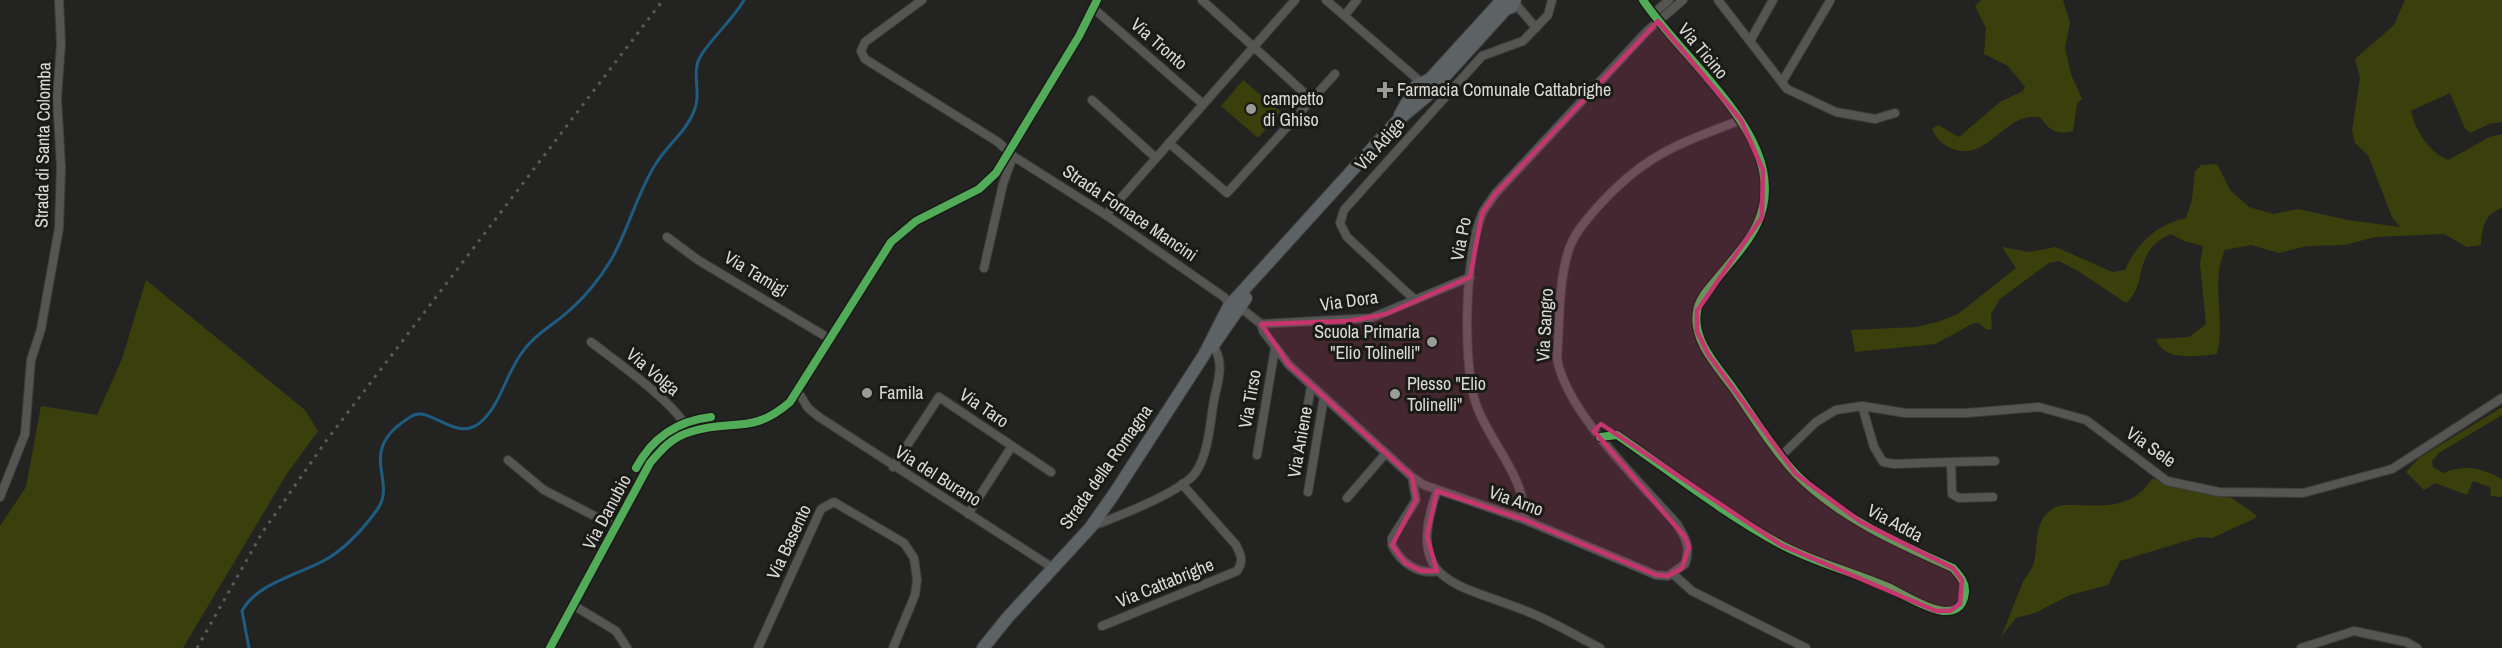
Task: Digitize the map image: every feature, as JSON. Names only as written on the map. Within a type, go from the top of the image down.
[{"type":"main road","name":"Strada della Romagna","points":[[983,648],[1008,617],[1090,528],[1234,310],[1265,269],[1421,90],[1509,3]]},
{"type":"street","name":"Strada di Santa Colomba","points":[[0,497],[25,434],[31,360],[42,329],[59,228],[61,167],[57,98],[61,44],[59,0]]},
{"type":"street","name":"Strada Fornace Mancini","points":[[922,0],[866,42],[861,51],[865,59],[1106,215],[1224,297],[1234,310]]},
{"type":"street","points":[[1202,0],[1311,99]]},
{"type":"street","points":[[1106,215],[1295,0]]},
{"type":"street","points":[[1326,0],[1402,65],[1421,90]]},
{"type":"street","points":[[1345,15],[1357,0]]},
{"type":"street","points":[[1509,3],[1536,28],[1548,15],[1552,0]]},
{"type":"street","name":"Via Ticino","points":[[1643,0],[1655,18],[1741,120]]},
{"type":"street","points":[[1655,18],[1669,0]]},
{"type":"street","points":[[1655,18],[1683,0]]},
{"type":"street","points":[[1718,0],[1787,89],[1836,112],[1875,119],[1895,113]]},
{"type":"street","points":[[1750,41],[1773,0]]},
{"type":"street","points":[[1782,82],[1830,1]]},
{"type":"street","points":[[984,268],[1011,153],[1095,4]]},
{"type":"street","name":"Via Tronto","points":[[1095,4],[1203,105]]},
{"type":"street","name":"Via Po","points":[[1525,520],[1522,492],[1476,404],[1467,357],[1470,277],[1482,213],[1495,194],[1655,18]]},
{"type":"street","name":"Via Adige","points":[[1415,300],[1347,237],[1340,223],[1344,210],[1482,56],[1523,41],[1536,28]]},
{"type":"street","points":[[1169,143],[1227,193],[1335,74]]},
{"type":"street","points":[[1092,100],[1156,158]]},
{"type":"street","name":"Via Sangro","points":[[1673,574],[1682,568],[1688,556],[1689,547],[1685,537],[1677,524],[1600,437],[1567,389],[1559,372],[1557,358],[1564,268],[1576,233],[1612,190],[1641,165],[1672,146],[1741,120]]},
{"type":"street","name":"Via Adda","points":[[1600,437],[1617,435],[1752,528],[1804,556],[1889,587],[1936,611],[1950,611],[1960,604],[1965,592],[1962,579],[1953,568],[1911,549],[1843,510],[1816,492],[1796,474],[1708,354],[1697,332],[1696,311],[1705,293],[1753,235],[1762,217],[1765,194],[1763,170],[1755,146],[1741,120]]},
{"type":"street","name":"Via Danubio","points":[[550,648],[650,463],[667,443],[689,432],[757,424],[775,415],[790,402],[891,242],[903,230],[980,189],[1011,153]]},
{"type":"street","name":"Via Tamigi","points":[[667,237],[698,260],[830,339]]},
{"type":"street","name":"Via Dora","points":[[1259,323],[1371,318],[1470,277]]},
{"type":"street","points":[[1234,310],[1259,323]]},
{"type":"street","name":"Via Arno","points":[[1259,323],[1275,348],[1311,387],[1412,477],[1437,491],[1525,520],[1656,575],[1673,574]]},
{"type":"street","name":"Via Volga","points":[[591,342],[667,404],[685,422],[689,432]]},
{"type":"street","name":"Via Tirso","points":[[1257,455],[1275,348]]},
{"type":"street","points":[[1090,528],[1124,515],[1182,484],[1196,472],[1203,457],[1220,366],[1209,350]]},
{"type":"street","points":[[1296,472],[1311,387]]},
{"type":"street","points":[[797,390],[808,408]]},
{"type":"street","name":"Via Taro","points":[[893,467],[939,397],[1052,472]]},
{"type":"street","name":"Via Aniene","points":[[1308,492],[1324,397]]},
{"type":"street","name":"Via Sele","points":[[1782,455],[1816,422],[1836,410],[1862,406],[1905,412],[1966,413],[2039,407],[2086,420],[2167,481],[2219,492],[2303,494],[2392,469],[2502,398]]},
{"type":"street","points":[[790,402],[808,408]]},
{"type":"street","points":[[1862,406],[1874,447],[1883,462],[1894,465],[1995,461]]},
{"type":"street","name":"Via del Burano","points":[[808,408],[893,467],[1053,568]]},
{"type":"street","points":[[968,514],[1012,446]]},
{"type":"street","points":[[1347,498],[1386,453]]},
{"type":"street","points":[[508,460],[544,490],[616,527]]},
{"type":"street","points":[[1951,462],[1952,494],[1959,498],[1993,497]]},
{"type":"street","points":[[1412,477],[1416,501],[1392,538],[1392,545],[1405,563],[1422,571],[1437,571]]},
{"type":"street","name":"Via Cattabrighe","points":[[1102,626],[1238,571],[1242,564],[1242,556],[1236,545],[1182,484]]},
{"type":"street","points":[[1437,491],[1429,514],[1427,536],[1437,571],[1449,582],[1529,612],[1600,648]]},
{"type":"street","name":"Via Basento","points":[[758,648],[821,509],[825,504],[837,503],[904,543],[914,558],[917,580],[915,595],[893,648]]},
{"type":"street","points":[[1673,574],[1692,591],[1806,648]]},
{"type":"street","points":[[573,605],[616,631],[627,648]]},
{"type":"street","points":[[2301,648],[2354,631],[2406,642],[2418,648]]},
{"type":"highlighted area","points":[[1658,21],[1741,120],[1763,170],[1762,217],[1697,311],[1697,331],[1708,354],[1796,474],[1861,522],[1953,568],[1962,580],[1960,604],[1950,611],[1936,611],[1781,545],[1601,424],[1594,431],[1685,537],[1689,547],[1682,568],[1668,576],[1656,575],[1525,520],[1437,491],[1427,536],[1437,571],[1421,571],[1405,563],[1392,545],[1416,500],[1412,477],[1289,365],[1261,324],[1349,321],[1386,314],[1470,277],[1482,213],[1495,194]]},
{"type":"green space","points":[[1981,0],[2063,0],[2070,23],[2065,48],[2071,74],[2082,99],[2077,104],[2073,131],[2054,131],[2041,118],[2029,117],[2017,121],[1976,149],[1964,151],[1951,148],[1938,138],[1932,129],[1938,125],[1959,137],[2000,102],[2023,91],[2025,87],[2008,66],[1984,54],[1986,28],[1975,6]]},
{"type":"green space","points":[[2405,0],[2502,0],[2502,122],[2489,124],[2470,133],[2465,128],[2450,93],[2411,111],[2424,140],[2435,152],[2448,160],[2490,137],[2502,134],[2502,208],[2491,214],[2485,222],[2481,245],[2467,247],[2444,234],[2375,237],[2345,245],[2307,246],[2279,253],[2251,245],[2225,250],[2218,288],[2220,328],[2217,354],[2182,356],[2166,351],[2156,339],[2189,337],[2206,324],[2200,264],[2203,246],[2184,241],[2171,234],[2150,249],[2145,258],[2137,287],[2126,303],[2059,261],[2049,263],[2000,299],[1991,314],[1992,329],[1987,330],[1979,323],[1974,323],[1935,344],[1855,352],[1851,330],[1916,327],[1958,314],[2016,268],[2002,247],[2029,252],[2056,247],[2112,272],[2125,270],[2136,251],[2149,236],[2166,225],[2186,218],[2192,199],[2195,172],[2201,165],[2217,164],[2230,190],[2249,207],[2273,214],[2298,209],[2348,220],[2400,227],[2392,217],[2368,155],[2355,143],[2352,131],[2360,78],[2355,59],[2394,25]]},
{"type":"green space","name":"campetto di Ghiso","points":[[1243,80],[1281,112],[1258,138],[1221,106]]},
{"type":"green space","points":[[146,280],[305,410],[318,431],[286,475],[183,648],[0,648],[0,526],[26,487],[41,406],[97,415],[122,359]]},
{"type":"green space","points":[[2502,407],[2502,415],[2439,453],[2432,461],[2433,467],[2443,473],[2473,468],[2502,479],[2502,497],[2491,496],[2490,487],[2473,481],[2467,495],[2435,483],[2424,490],[2406,472],[2419,458]]},
{"type":"green space","points":[[2153,478],[2171,487],[2232,498],[2256,515],[2256,518],[2212,538],[2199,537],[2120,561],[2108,585],[2070,595],[2035,613],[2016,618],[2001,637],[2023,582],[2033,566],[2039,527],[2047,514],[2062,505],[2109,505],[2128,500],[2145,488]]},
{"type":"waterway","points":[[249,648],[242,611],[249,601],[268,587],[340,550],[377,510],[382,499],[383,488],[381,453],[385,441],[394,429],[412,416],[419,414],[455,427],[464,429],[474,427],[489,413],[526,347],[577,304],[598,280],[617,248],[650,174],[691,118],[697,98],[696,70],[700,57],[744,0]]},
{"type":"railway","points":[[197,648],[262,533],[326,441],[663,0]]},
{"type":"cycle path","points":[[550,648],[650,463],[658,453],[684,434],[705,428],[752,423],[764,419],[790,402],[891,242],[916,221],[979,189],[996,173],[1079,36],[1097,0]]},
{"type":"cycle path","points":[[1600,437],[1617,435],[1697,492],[1793,551],[1876,582],[1932,608],[1944,611],[1954,610],[1961,604],[1965,592],[1964,585],[1953,568],[1871,529],[1832,504],[1797,475],[1771,444],[1702,343],[1696,322],[1699,303],[1754,231],[1764,203],[1763,170],[1756,148],[1744,125],[1643,0]]},
{"type":"cycle path","points":[[636,468],[642,457],[666,433],[687,422],[711,417]]},
{"type":"place","name":"Farmacia Comunale Cattabrighe","points":[[1385,90]]},
{"type":"place","name":"campetto di Ghiso","points":[[1251,109]]},
{"type":"place","name":"Scuola Primaria \"Elio Tolinelli\"","points":[[1432,342]]},
{"type":"place","name":"Famila","points":[[867,393]]},
{"type":"place","name":"Plesso \"Elio Tolinelli\"","points":[[1395,394]]}]
